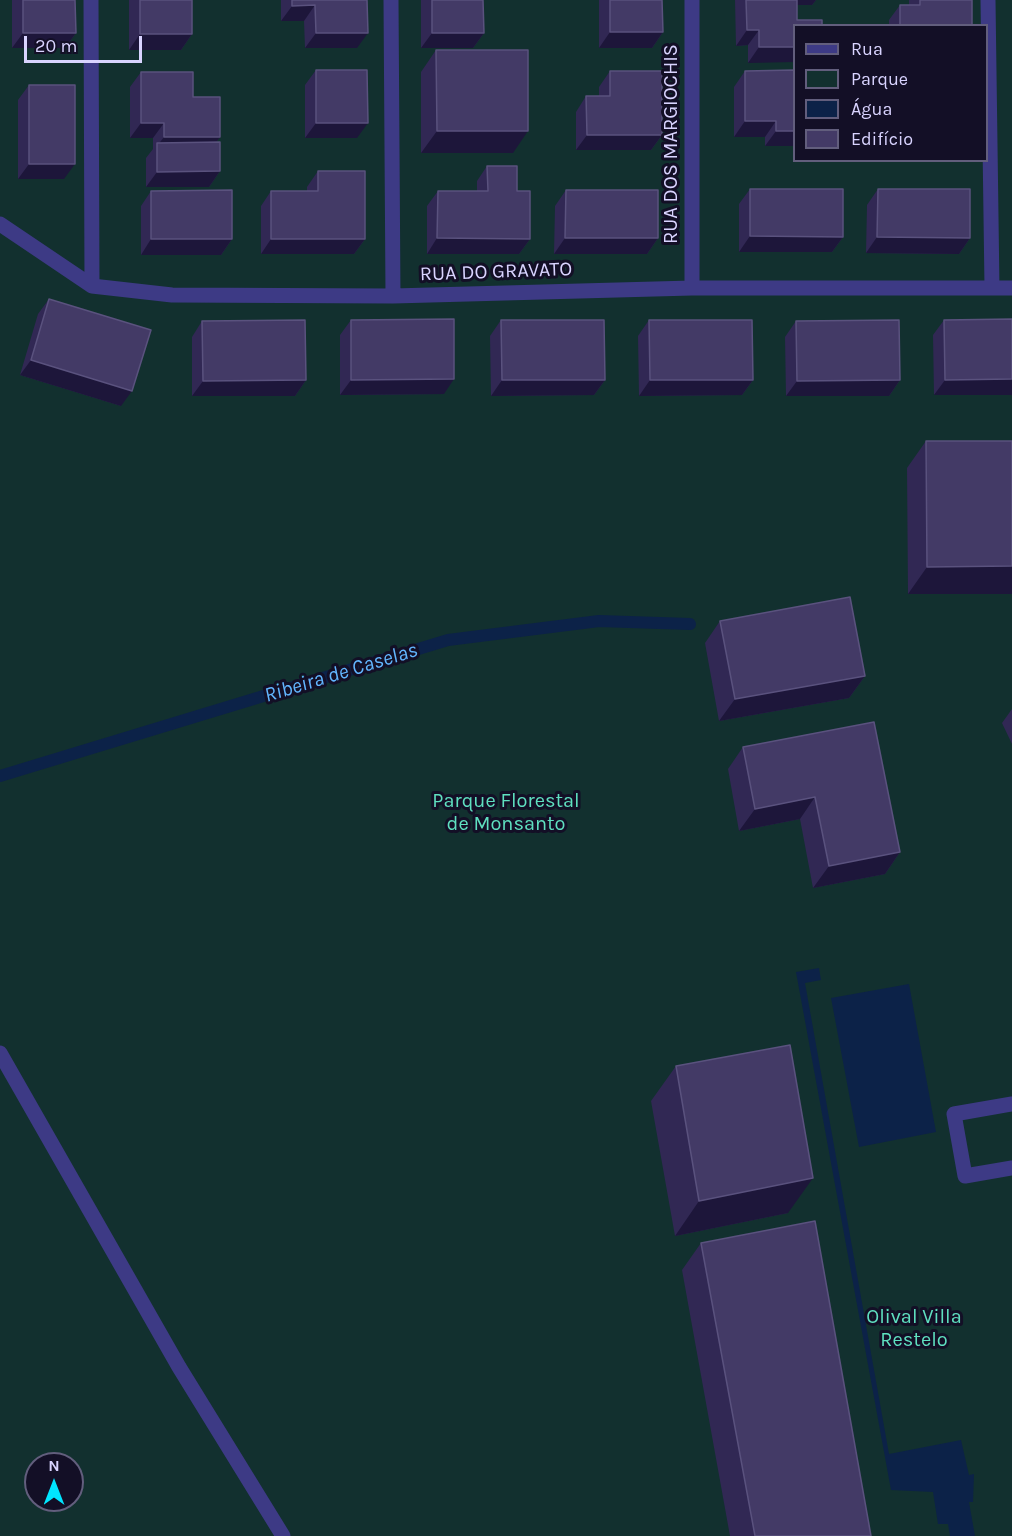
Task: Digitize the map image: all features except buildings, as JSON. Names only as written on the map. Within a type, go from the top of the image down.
[{"type":"street","points":[[91,0],[92,286]]},
{"type":"street","points":[[391,0],[393,296]]},
{"type":"street","name":"RUA DOS MARGIOCHIS","points":[[692,0],[692,288]]},
{"type":"street","points":[[988,0],[992,288]]},
{"type":"street","name":"RUA DO GRAVATO","points":[[0,224],[92,286],[172,295],[393,296],[692,288],[1012,288]]},
{"type":"street","points":[[0,1053],[179,1367],[283,1536]]},
{"type":"street","points":[[1012,1104],[954,1114],[965,1176],[1012,1168]]},
{"type":"green space","name":"Parque Florestal de Monsanto","points":[[0,0],[1012,0],[1012,1536],[0,1536]]},
{"type":"water","points":[[819,968],[821,980],[805,983],[889,1454],[961,1440],[969,1475],[974,1474],[973,1502],[969,1502],[975,1536],[950,1536],[948,1524],[938,1524],[933,1492],[891,1490],[796,972]]},
{"type":"water","points":[[909,984],[936,1132],[859,1147],[831,998]]},
{"type":"waterway","name":"Ribeira de Caselas","points":[[0,776],[448,640],[599,621],[690,624]]},
{"type":"park label","name":"Olival Villa Restelo","points":[[914,1328]]}]
